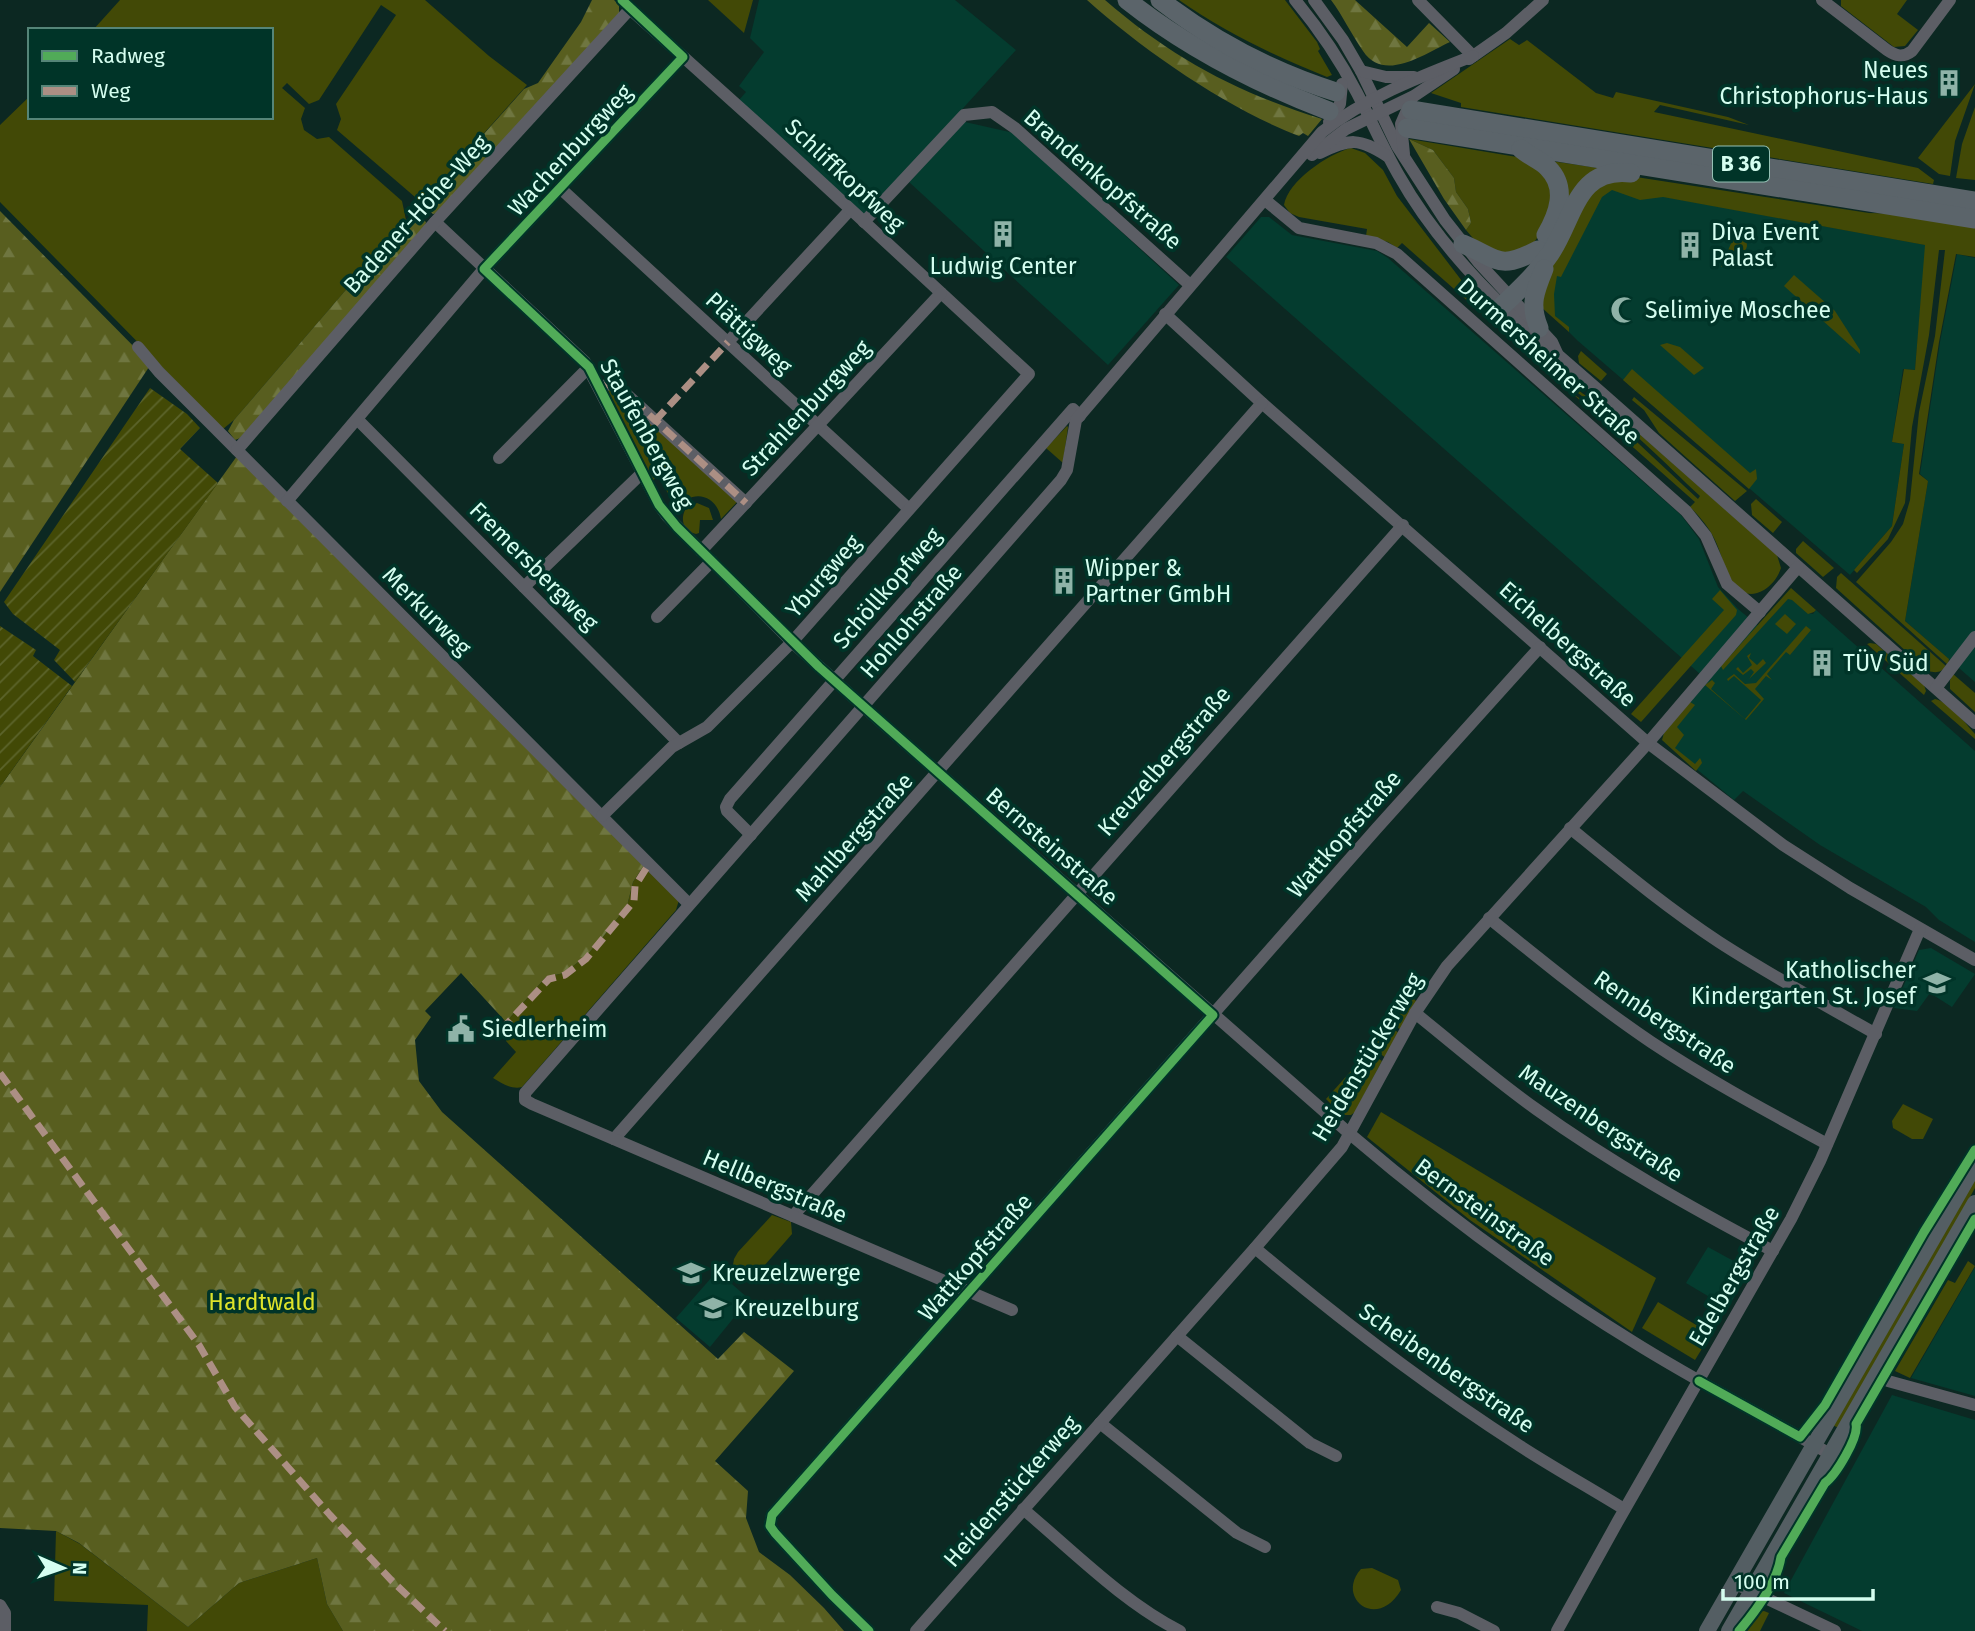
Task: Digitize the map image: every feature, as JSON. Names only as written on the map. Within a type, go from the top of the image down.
[{"type":"highway","points":[[1127,0],[1170,32],[1234,70],[1279,92],[1332,101],[1314,85],[1249,56],[1165,3]]},
{"type":"highway","name":"B 36","points":[[1411,111],[1518,146],[1975,219]]},
{"type":"highway","name":"B 36","points":[[1411,111],[1975,201]]},
{"type":"highway","points":[[1518,146],[1548,167],[1559,188],[1560,199],[1533,298],[1533,312],[1539,328]]},
{"type":"highway","points":[[1501,298],[1537,271],[1545,251],[1581,193],[1599,176],[1622,172],[1679,180],[1709,176]]},
{"type":"highway","points":[[1463,244],[1489,258],[1504,262],[1545,251]]},
{"type":"main road","points":[[1707,1631],[1975,1165]]},
{"type":"main road","points":[[1729,1631],[1975,1204]]},
{"type":"street","name":"Durmersheimer Straße","points":[[1295,0],[1317,27],[1501,298],[1539,328],[1552,342],[1557,354]]},
{"type":"street","name":"Durmersheimer Straße","points":[[1314,0],[1336,29],[1361,71],[1388,156],[1413,199],[1444,242],[1501,298],[1546,348],[1557,354],[1936,688]]},
{"type":"street","points":[[1418,0],[1453,32],[1474,56]]},
{"type":"street","points":[[1371,109],[1411,111],[1543,0]]},
{"type":"street","points":[[1822,0],[1837,5],[1887,50],[1903,56],[1912,51],[1950,0]]},
{"type":"street","name":"Schliffkopfweg","points":[[630,9],[1029,374]]},
{"type":"street","name":"Badener-Höhe-Weg","points":[[237,450],[435,222],[630,9]]},
{"type":"street","points":[[1371,109],[1422,76],[1474,56]]},
{"type":"street","name":"Wachenburgweg","points":[[287,500],[358,420],[484,269],[683,57]]},
{"type":"street","points":[[1322,131],[1337,110],[1342,97],[1339,63]]},
{"type":"street","points":[[1361,71],[1386,78],[1422,76]]},
{"type":"street","name":"Hohlohstraße","points":[[524,1097],[529,1086],[1061,481],[1067,470],[1073,429],[1080,416],[1165,314],[1322,131],[1371,109]]},
{"type":"street","name":"Hohlohstraße","points":[[1274,190],[1332,137],[1371,109]]},
{"type":"street","points":[[1405,158],[1401,124],[1405,110],[1411,111]]},
{"type":"street","name":"Brandenkopfstraße","points":[[864,222],[964,115],[992,112],[1015,128],[1190,285]]},
{"type":"street","points":[[1304,162],[1348,141],[1368,145],[1388,156]]},
{"type":"street","name":"Plättigweg","points":[[560,188],[909,509]]},
{"type":"street","name":"Durmersheimer Straße","points":[[1265,200],[1299,228],[1376,243],[1397,254],[1686,511],[1708,541],[1727,584],[1760,612]]},
{"type":"street","points":[[728,342],[850,210]]},
{"type":"street","name":"Staufenbergweg","points":[[435,222],[589,368],[667,516],[792,642],[864,708]]},
{"type":"street","name":"Strahlenburgweg","points":[[701,551],[941,293]]},
{"type":"street","name":"Eichelbergstraße","points":[[1165,314],[1262,403],[1648,743],[1783,845],[1975,960]]},
{"type":"street","name":"Merkurweg","points":[[138,347],[159,372],[689,904]]},
{"type":"street","name":"Staufenbergweg","points":[[499,458],[589,368]]},
{"type":"street","name":"Yburgweg","points":[[602,816],[666,753],[707,727],[792,642],[1029,374]]},
{"type":"street","points":[[600,388],[613,382],[746,503]]},
{"type":"street","name":"Mahlbergstraße","points":[[614,1139],[1262,403]]},
{"type":"street","name":"Schöllkopfweg","points":[[751,835],[727,811],[727,803],[1073,409],[1080,416]]},
{"type":"street","name":"Fremersbergweg","points":[[358,420],[528,583],[679,743]]},
{"type":"street","points":[[528,583],[642,473]]},
{"type":"street","name":"Kreuzelbergstraße","points":[[793,1216],[1402,525]]},
{"type":"street","points":[[657,617],[712,561]]},
{"type":"street","name":"Heidenstückerweg","points":[[916,1631],[1255,1248],[1350,1134],[1415,1013],[1447,967],[1648,743],[1798,567]]},
{"type":"street","points":[[1975,637],[1936,688],[1975,723]]},
{"type":"street","name":"Wattkopfstraße","points":[[869,1631],[832,1595],[770,1526],[772,1515],[1540,647]]},
{"type":"street","name":"Bernsteinstraße","points":[[864,708],[1213,1015],[1416,1189],[1508,1258],[1630,1340],[1830,1454]]},
{"type":"street","points":[[1570,828],[1638,884],[1719,942],[1789,986],[1876,1034]]},
{"type":"street","name":"Rennbergstraße","points":[[1489,918],[1580,991],[1652,1042],[1725,1088],[1827,1144]]},
{"type":"street","name":"Edelbergstraße","points":[[1558,1631],[1624,1509],[1773,1251],[1827,1144],[1920,929]]},
{"type":"street","name":"Mauzenbergstraße","points":[[1415,1013],[1517,1094],[1585,1142],[1693,1209],[1773,1251]]},
{"type":"street","name":"Hellbergstraße","points":[[524,1097],[532,1104],[1012,1310]]},
{"type":"street","name":"Scheibenbergstraße","points":[[1255,1248],[1344,1321],[1417,1376],[1520,1446],[1624,1509]]},
{"type":"street","points":[[1177,1336],[1310,1443],[1336,1456]]},
{"type":"street","points":[[1877,1373],[1888,1381],[1975,1405]]},
{"type":"street","points":[[1100,1423],[1237,1533],[1265,1547]]},
{"type":"street","points":[[1023,1509],[1100,1575],[1161,1622],[1180,1631]]},
{"type":"street","points":[[1734,1583],[1835,1631]]},
{"type":"street","points":[[0,1605],[5,1613],[5,1631]]},
{"type":"street","points":[[1437,1607],[1459,1613],[1494,1631]]},
{"type":"shaded area","points":[[759,0],[955,0],[1016,50],[865,216],[739,100],[746,92],[739,86],[764,52],[750,38]]},
{"type":"shaded area","points":[[965,122],[1014,133],[1179,285],[1108,365],[909,182]]},
{"type":"shaded area","points":[[1611,187],[1926,245],[1915,370],[1903,369],[1892,442],[1904,444],[1892,526],[1850,575],[1578,341],[1554,317],[1543,300],[1600,195]]},
{"type":"shaded area","points":[[1261,217],[1269,217],[1292,235],[1377,251],[1388,258],[1681,515],[1699,539],[1718,587],[1738,609],[1761,628],[1789,597],[1808,613],[1813,614],[1816,610],[1975,751],[1975,942],[1939,920],[1926,907],[1820,845],[1743,791],[1734,800],[1665,743],[1663,735],[1708,681],[1226,257]]},
{"type":"shaded area","points":[[1957,254],[1975,258],[1975,682],[1905,621],[1928,481],[1920,474],[1940,342]]},
{"type":"shaded area","name":"Katholischer Kindergarten St. Josef","points":[[1931,948],[1975,974],[1952,1007],[1930,993],[1917,1011],[1894,1008],[1919,950]]},
{"type":"shaded area","points":[[1708,1247],[1750,1270],[1728,1308],[1686,1283]]},
{"type":"shaded area","points":[[1975,1267],[1975,1396],[1911,1378]]},
{"type":"shaded area","name":"Kreuzelburg","points":[[712,1277],[719,1284],[725,1278],[749,1299],[710,1347],[676,1318]]},
{"type":"shaded area","points":[[1892,1395],[1975,1420],[1975,1631],[1862,1631],[1784,1593]]},
{"type":"green space","points":[[120,0],[425,0],[527,85],[422,203],[337,130],[341,119],[336,104],[396,15],[381,5],[319,100],[309,104],[287,83],[282,88],[305,108],[301,119],[304,130],[317,139],[329,137],[402,201],[406,220],[234,420],[223,429],[0,202],[0,125],[28,98],[28,119],[273,119],[273,28],[95,28]]},
{"type":"green space","points":[[592,0],[614,0],[619,5],[619,13],[438,213],[433,214],[422,203],[524,89],[538,83],[581,22]]},
{"type":"green space","points":[[708,0],[753,0],[744,33]]},
{"type":"green space","points":[[1087,0],[1105,0],[1155,39],[1207,72],[1262,98],[1322,119],[1308,136],[1303,133],[1299,136],[1244,111],[1160,58]]},
{"type":"green space","points":[[1179,0],[1285,0],[1317,42],[1320,49],[1318,51],[1332,75],[1327,77],[1250,43]]},
{"type":"green space","points":[[1331,0],[1355,0],[1407,47],[1429,23],[1450,42],[1417,59],[1382,65],[1363,51]]},
{"type":"green space","points":[[1841,0],[1907,0],[1897,14],[1918,30],[1905,46],[1894,47],[1841,6]]},
{"type":"green space","points":[[1510,39],[1519,45],[1527,40],[1596,93],[1613,98],[1616,92],[1728,117],[1749,125],[1660,105],[1654,112],[1918,168],[1934,180],[1933,184],[1461,107],[1461,103],[1431,93]]},
{"type":"green space","points":[[1975,84],[1955,141],[1950,176],[1939,174],[1918,158]]},
{"type":"green space","points":[[1975,107],[1975,180],[1956,178],[1962,144]]},
{"type":"green space","points":[[1409,139],[1523,158],[1538,168],[1550,182],[1553,201],[1537,239],[1530,247],[1516,255],[1484,251],[1466,230],[1471,223],[1468,209],[1456,192],[1454,178],[1433,150]]},
{"type":"green space","points":[[1409,139],[1433,150],[1454,178],[1456,192],[1468,209],[1471,223],[1466,230],[1444,199]]},
{"type":"green space","points":[[1351,148],[1365,153],[1383,170],[1397,196],[1465,285],[1518,335],[1550,372],[1576,396],[1609,416],[1698,499],[1700,496],[1647,445],[1589,400],[1594,396],[1602,401],[1777,555],[1781,568],[1770,586],[1753,594],[1736,587],[1712,534],[1690,507],[1695,502],[1402,243],[1397,248],[1388,242],[1366,236],[1367,229],[1290,213],[1284,205],[1287,196],[1301,178],[1331,156]]},
{"type":"green space","points":[[1551,161],[1599,168],[1545,253],[1529,269],[1551,236]]},
{"type":"green space","points":[[1623,175],[1869,213],[1902,214],[1975,226],[1975,257],[1956,254],[1939,342],[1919,474],[1928,481],[1905,621],[1949,659],[1948,665],[1856,582],[1903,524],[1910,500],[1919,412],[1935,336],[1945,250],[1939,250],[1929,335],[1912,427],[1905,503],[1888,539],[1857,573],[1854,570],[1892,526],[1904,444],[1892,442],[1904,369],[1915,370],[1925,245],[1663,197],[1640,200],[1612,190],[1602,197],[1561,277],[1557,276],[1555,316],[1569,327],[1569,332],[1541,307],[1538,296],[1587,191]]},
{"type":"green space","points":[[0,211],[151,364],[0,592]]},
{"type":"green space","points":[[415,214],[426,222],[425,227],[243,437],[235,440],[228,431],[234,420],[406,220]]},
{"type":"green space","points":[[1744,224],[1747,245],[1745,251],[1742,249],[1729,264],[1721,267],[1732,241],[1729,230]]},
{"type":"green space","points":[[1794,275],[1835,311],[1860,354],[1784,286]]},
{"type":"green space","points":[[1524,333],[1561,374],[1588,397],[1587,399],[1560,378]]},
{"type":"green space","points":[[1667,343],[1680,347],[1704,368],[1694,375],[1660,345]]},
{"type":"green space","points":[[1581,351],[1607,374],[1601,381],[1579,363],[1578,356]]},
{"type":"green space","points":[[1632,369],[1750,473],[1756,469],[1757,479],[1749,489],[1623,380]]},
{"type":"green space","points":[[613,387],[737,502],[721,519],[714,504],[703,497],[689,498],[677,509],[658,476],[652,481],[606,391]]},
{"type":"green space","points":[[150,388],[187,414],[200,428],[180,449],[218,483],[75,682],[54,660],[60,650],[13,614],[4,602]]},
{"type":"green space","points":[[1634,397],[1747,491],[1735,501],[1659,433],[1644,410],[1632,400]]},
{"type":"green space","points":[[1068,427],[1063,463],[1046,448]]},
{"type":"green space","name":"Hardtwald","points":[[237,456],[644,865],[633,882],[627,906],[602,938],[586,956],[564,973],[546,977],[506,1022],[461,973],[425,1011],[431,1017],[415,1040],[419,1081],[442,1112],[718,1359],[744,1332],[794,1371],[715,1461],[748,1491],[746,1518],[759,1552],[790,1575],[844,1631],[343,1631],[327,1604],[317,1558],[239,1583],[188,1627],[79,1543],[56,1531],[0,1528],[0,787]]},
{"type":"green space","points":[[1756,499],[1782,522],[1773,533],[1752,515],[1751,504]]},
{"type":"green space","points":[[697,503],[709,508],[713,520],[700,520],[699,533],[696,534],[686,528],[683,518],[685,510]]},
{"type":"green space","points":[[1803,541],[1834,568],[1823,577],[1796,553]]},
{"type":"green space","points":[[1841,573],[1946,666],[1938,672],[1928,671],[1836,588],[1837,577]]},
{"type":"green space","points":[[1791,588],[1816,610],[1808,614],[1788,599],[1723,670],[1721,666]]},
{"type":"green space","points":[[1720,590],[1737,610],[1736,615],[1641,722],[1631,714],[1724,610],[1712,599]]},
{"type":"green space","points":[[1785,614],[1796,624],[1787,634],[1775,624]]},
{"type":"green space","points":[[0,626],[36,650],[33,656],[72,686],[0,787]]},
{"type":"green space","points":[[1806,626],[1811,630],[1790,655],[1786,652],[1767,674],[1772,680],[1766,676],[1755,689],[1764,699],[1746,720],[1705,685],[1712,680],[1715,683],[1711,689],[1745,719],[1761,700],[1734,676],[1728,681],[1727,679],[1734,674],[1745,684],[1756,683]]},
{"type":"green space","points":[[1867,644],[1876,644],[1924,685],[1924,695]]},
{"type":"green space","points":[[1751,653],[1749,658],[1757,665],[1763,659],[1766,663],[1749,679],[1754,672],[1751,669],[1743,675],[1736,669],[1738,667],[1743,673],[1752,665],[1747,656]]},
{"type":"green space","points":[[1953,674],[1975,693],[1975,712],[1950,689]]},
{"type":"green space","points":[[1935,699],[1957,714],[1975,734],[1975,739],[1931,701]]},
{"type":"green space","points":[[1690,702],[1695,705],[1677,727],[1684,735],[1675,748],[1695,764],[1700,758],[1702,763],[1696,771],[1662,740],[1664,733]]},
{"type":"green space","points":[[644,865],[679,900],[676,910],[522,1087],[511,1087],[493,1078],[516,1052],[506,1041],[509,1032],[506,1022],[546,977],[564,973],[586,956],[602,938],[627,906],[633,882]]},
{"type":"green space","points":[[1413,998],[1417,1002],[1401,1030],[1392,1023]]},
{"type":"green space","points":[[1389,1026],[1399,1033],[1386,1058],[1371,1047]]},
{"type":"green space","points":[[1368,1052],[1382,1061],[1355,1112],[1342,1115],[1326,1099]]},
{"type":"green space","points":[[1903,1104],[1933,1119],[1923,1139],[1912,1139],[1893,1128],[1892,1121]]},
{"type":"green space","points":[[1381,1112],[1656,1278],[1632,1332],[1470,1220],[1367,1137]]},
{"type":"green space","points":[[1975,1176],[1975,1188],[1839,1428],[1832,1425]]},
{"type":"green space","points":[[772,1215],[791,1222],[792,1234],[756,1275],[742,1275],[733,1265],[734,1259]]},
{"type":"green space","points":[[1975,1222],[1975,1228],[1895,1367],[1893,1363]]},
{"type":"green space","points":[[1968,1261],[1975,1266],[1910,1378],[1895,1371],[1948,1280],[1955,1283]]},
{"type":"green space","points":[[1658,1302],[1711,1334],[1695,1360],[1642,1328]]},
{"type":"green space","points":[[56,1531],[80,1544],[188,1627],[239,1583],[317,1558],[327,1604],[343,1631],[147,1631],[148,1605],[54,1601]]},
{"type":"green space","points":[[1372,1568],[1398,1580],[1401,1590],[1391,1602],[1381,1608],[1371,1609],[1362,1606],[1353,1590],[1354,1580],[1361,1569]]},
{"type":"green space","points":[[1758,1612],[1769,1613],[1760,1631],[1747,1631]]},
{"type":"marked path","points":[[655,421],[728,342]]},
{"type":"marked path","points":[[600,388],[613,382],[746,503]]},
{"type":"marked path","points":[[501,1030],[549,979],[565,975],[586,959],[634,901],[635,886],[649,864]]},
{"type":"marked path","points":[[0,1073],[199,1345],[235,1407],[330,1515],[392,1581],[445,1631]]},
{"type":"cycle path","points":[[622,0],[683,57],[484,269],[589,367],[659,505],[677,527],[819,667],[1213,1015],[772,1515],[770,1526],[775,1533],[869,1631]]},
{"type":"cycle path","points":[[1699,1381],[1800,1437],[1825,1405],[1924,1232],[1975,1150]]},
{"type":"cycle path","points":[[1739,1631],[1765,1596],[1781,1557],[1825,1483],[1846,1455],[1854,1438],[1856,1424],[1975,1219]]},
{"type":"place","name":"Neues Christophorus-Haus","points":[[1949,83]]},
{"type":"place","name":"Ludwig Center","points":[[1003,234]]},
{"type":"place","name":"Diva Event Palast","points":[[1690,245]]},
{"type":"place","name":"Selimiye Moschee","points":[[1624,310]]},
{"type":"place","name":"Wipper & Partner GmbH","points":[[1064,581]]},
{"type":"place","name":"TÜV Süd","points":[[1822,663]]},
{"type":"place","name":"Katholischer Kindergarten St. Josef","points":[[1937,983]]},
{"type":"place","name":"Siedlerheim","points":[[461,1029]]},
{"type":"place","name":"Kreuzelzwerge","points":[[691,1273]]},
{"type":"place","name":"Kreuzelburg","points":[[713,1308]]}]
